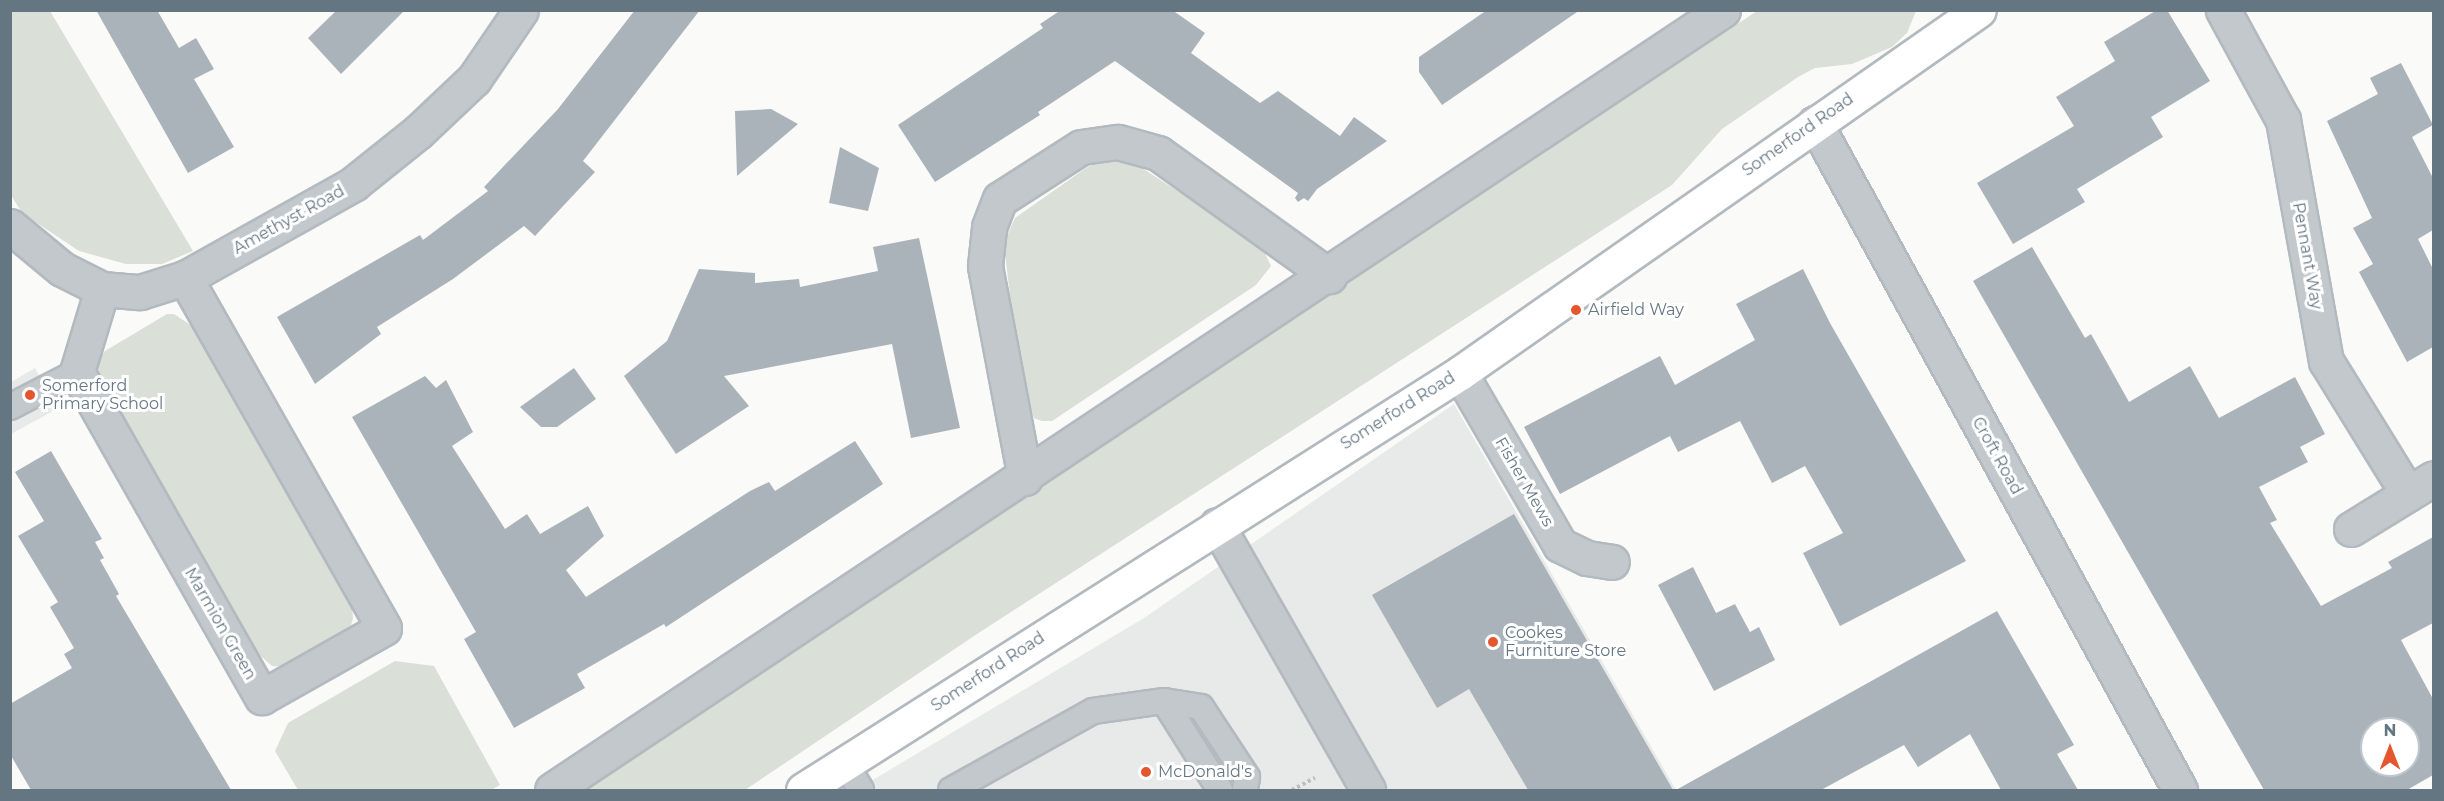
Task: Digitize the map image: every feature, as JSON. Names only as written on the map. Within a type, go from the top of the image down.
[{"type":"main road","name":"Somerford Road","points":[[802,790],[853,777],[1217,525],[1460,373],[1974,12]]},
{"type":"street","name":"Amethyst Road","points":[[10,226],[20,238],[62,269],[102,289],[140,292],[185,278],[353,184],[418,132],[474,79],[521,10]]},
{"type":"street","points":[[552,790],[1329,276],[1723,10]]},
{"type":"street","name":"Pennant Way","points":[[2223,10],[2283,120],[2326,361],[2421,486],[2351,529]]},
{"type":"street","name":"Croft Road","points":[[1815,123],[2180,790]]},
{"type":"street","points":[[1025,478],[985,266],[989,227],[1000,199],[1081,147],[1118,142],[1158,153],[1329,276]]},
{"type":"street","name":"Marmion Green","points":[[77,372],[262,697],[384,628],[185,278]]},
{"type":"street","points":[[77,372],[102,289]]},
{"type":"street","name":"Fisher Mews","points":[[1460,373],[1560,545],[1587,558],[1611,562]]},
{"type":"street","points":[[1217,525],[1368,790]]},
{"type":"lane","points":[[10,407],[77,372]]},
{"type":"lane","points":[[951,790],[1093,711],[1164,701],[1201,707],[1247,777],[1245,790]]},
{"type":"lane","points":[[1164,701],[1220,790]]},
{"type":"shaded area","points":[[10,11],[50,11],[193,251],[162,264],[126,264],[79,251],[22,213],[11,195]]},
{"type":"shaded area","points":[[1757,11],[1916,11],[1907,33],[1892,47],[1852,64],[1815,68],[1798,77],[1722,129],[1672,185],[977,634],[745,790],[577,790],[701,713]]},
{"type":"shaded area","points":[[1128,159],[1261,245],[1271,266],[1256,285],[1052,421],[1042,421],[1034,418],[1028,400],[1015,338],[1005,253],[1007,236],[1015,218],[1086,168],[1098,161]]},
{"type":"shaded area","points":[[167,314],[174,314],[195,328],[351,597],[353,618],[350,629],[285,667],[272,666],[255,651],[98,377],[99,359],[105,351]]},
{"type":"shaded area","name":"Somerford Primary School","points":[[35,368],[57,409],[11,434],[11,382]]},
{"type":"shaded area","points":[[1454,404],[1676,790],[856,790],[1144,618]]},
{"type":"shaded area","points":[[395,661],[434,666],[500,785],[491,790],[298,790],[275,751],[288,723]]},
{"type":"building","points":[[96,10],[157,10],[179,48],[196,38],[214,69],[194,79],[234,147],[188,173]]},
{"type":"building","points":[[337,10],[405,10],[341,74],[308,38]]},
{"type":"building","points":[[635,10],[700,10],[583,161],[595,172],[535,236],[524,226],[453,279],[377,327],[381,334],[315,384],[277,317],[420,235],[423,240],[488,191],[484,187],[558,109]]},
{"type":"building","points":[[1061,10],[1172,10],[1205,33],[1191,53],[1260,103],[1278,91],[1340,136],[1354,117],[1387,141],[1317,189],[1308,201],[1304,198],[1298,202],[1295,198],[1298,193],[1115,61],[1038,112],[1040,115],[935,182],[898,125],[1043,28],[1040,24]]},
{"type":"building","points":[[1487,10],[1580,10],[1442,105],[1419,72],[1419,57]]},
{"type":"building","points":[[2157,10],[2167,10],[2210,81],[2151,117],[2163,137],[2077,189],[2085,202],[2013,244],[1977,183],[2074,126],[2056,97],[2115,61],[2104,42]]},
{"type":"building","points":[[2401,63],[2433,125],[2412,137],[2433,178],[2433,230],[2418,239],[2433,269],[2433,347],[2407,362],[2359,272],[2373,264],[2353,228],[2372,218],[2327,121],[2378,94],[2370,78]]},
{"type":"building","points":[[771,109],[798,124],[737,176],[735,111]]},
{"type":"building","points":[[840,147],[879,168],[868,211],[829,203]]},
{"type":"building","points":[[919,238],[960,428],[911,438],[892,344],[724,376],[749,406],[676,454],[624,376],[667,341],[699,269],[755,273],[755,283],[799,279],[800,287],[878,271],[873,247]]},
{"type":"building","points":[[2032,247],[2085,338],[2091,334],[2129,402],[2190,366],[2219,418],[2295,377],[2325,434],[2300,447],[2308,462],[2259,487],[2277,520],[2270,523],[2321,606],[2392,568],[2388,562],[2433,537],[2433,623],[2401,640],[2433,699],[2433,775],[2407,790],[2264,790],[1973,281]]},
{"type":"building","points":[[1803,269],[1830,323],[1966,561],[1840,626],[1803,553],[1843,533],[1805,466],[1772,483],[1740,421],[1678,452],[1670,436],[1560,494],[1524,427],[1660,356],[1675,385],[1755,340],[1736,304]]},
{"type":"building","points":[[574,368],[596,399],[557,427],[541,427],[520,407]]},
{"type":"building","points":[[425,376],[436,388],[446,380],[473,432],[452,446],[505,529],[527,514],[540,534],[588,506],[604,536],[566,570],[586,597],[750,491],[769,482],[775,491],[855,441],[883,484],[666,627],[664,624],[577,674],[585,688],[514,728],[464,639],[476,632],[352,417]]},
{"type":"building","points":[[51,451],[102,539],[95,542],[104,558],[100,560],[119,594],[116,596],[231,790],[31,790],[10,754],[10,704],[72,668],[64,654],[74,648],[50,607],[58,602],[18,536],[44,521],[15,472]]},
{"type":"building","name":"Cookes Furniture Store","points":[[1514,514],[1673,790],[1528,790],[1469,689],[1437,708],[1372,595]]},
{"type":"building","points":[[1693,567],[1716,613],[1735,604],[1750,632],[1759,627],[1775,660],[1714,691],[1658,585]]},
{"type":"building","points":[[1997,611],[2074,745],[2057,754],[2078,790],[2001,790],[1970,734],[1918,767],[1904,745],[1821,790],[1676,790]]},
{"type":"place","name":"Airfield Way","points":[[1576,310]]},
{"type":"place","name":"Somerford Primary School","points":[[30,395]]},
{"type":"place","name":"Cookes Furniture Store","points":[[1493,642]]},
{"type":"place","name":"McDonald's","points":[[1146,772]]}]
